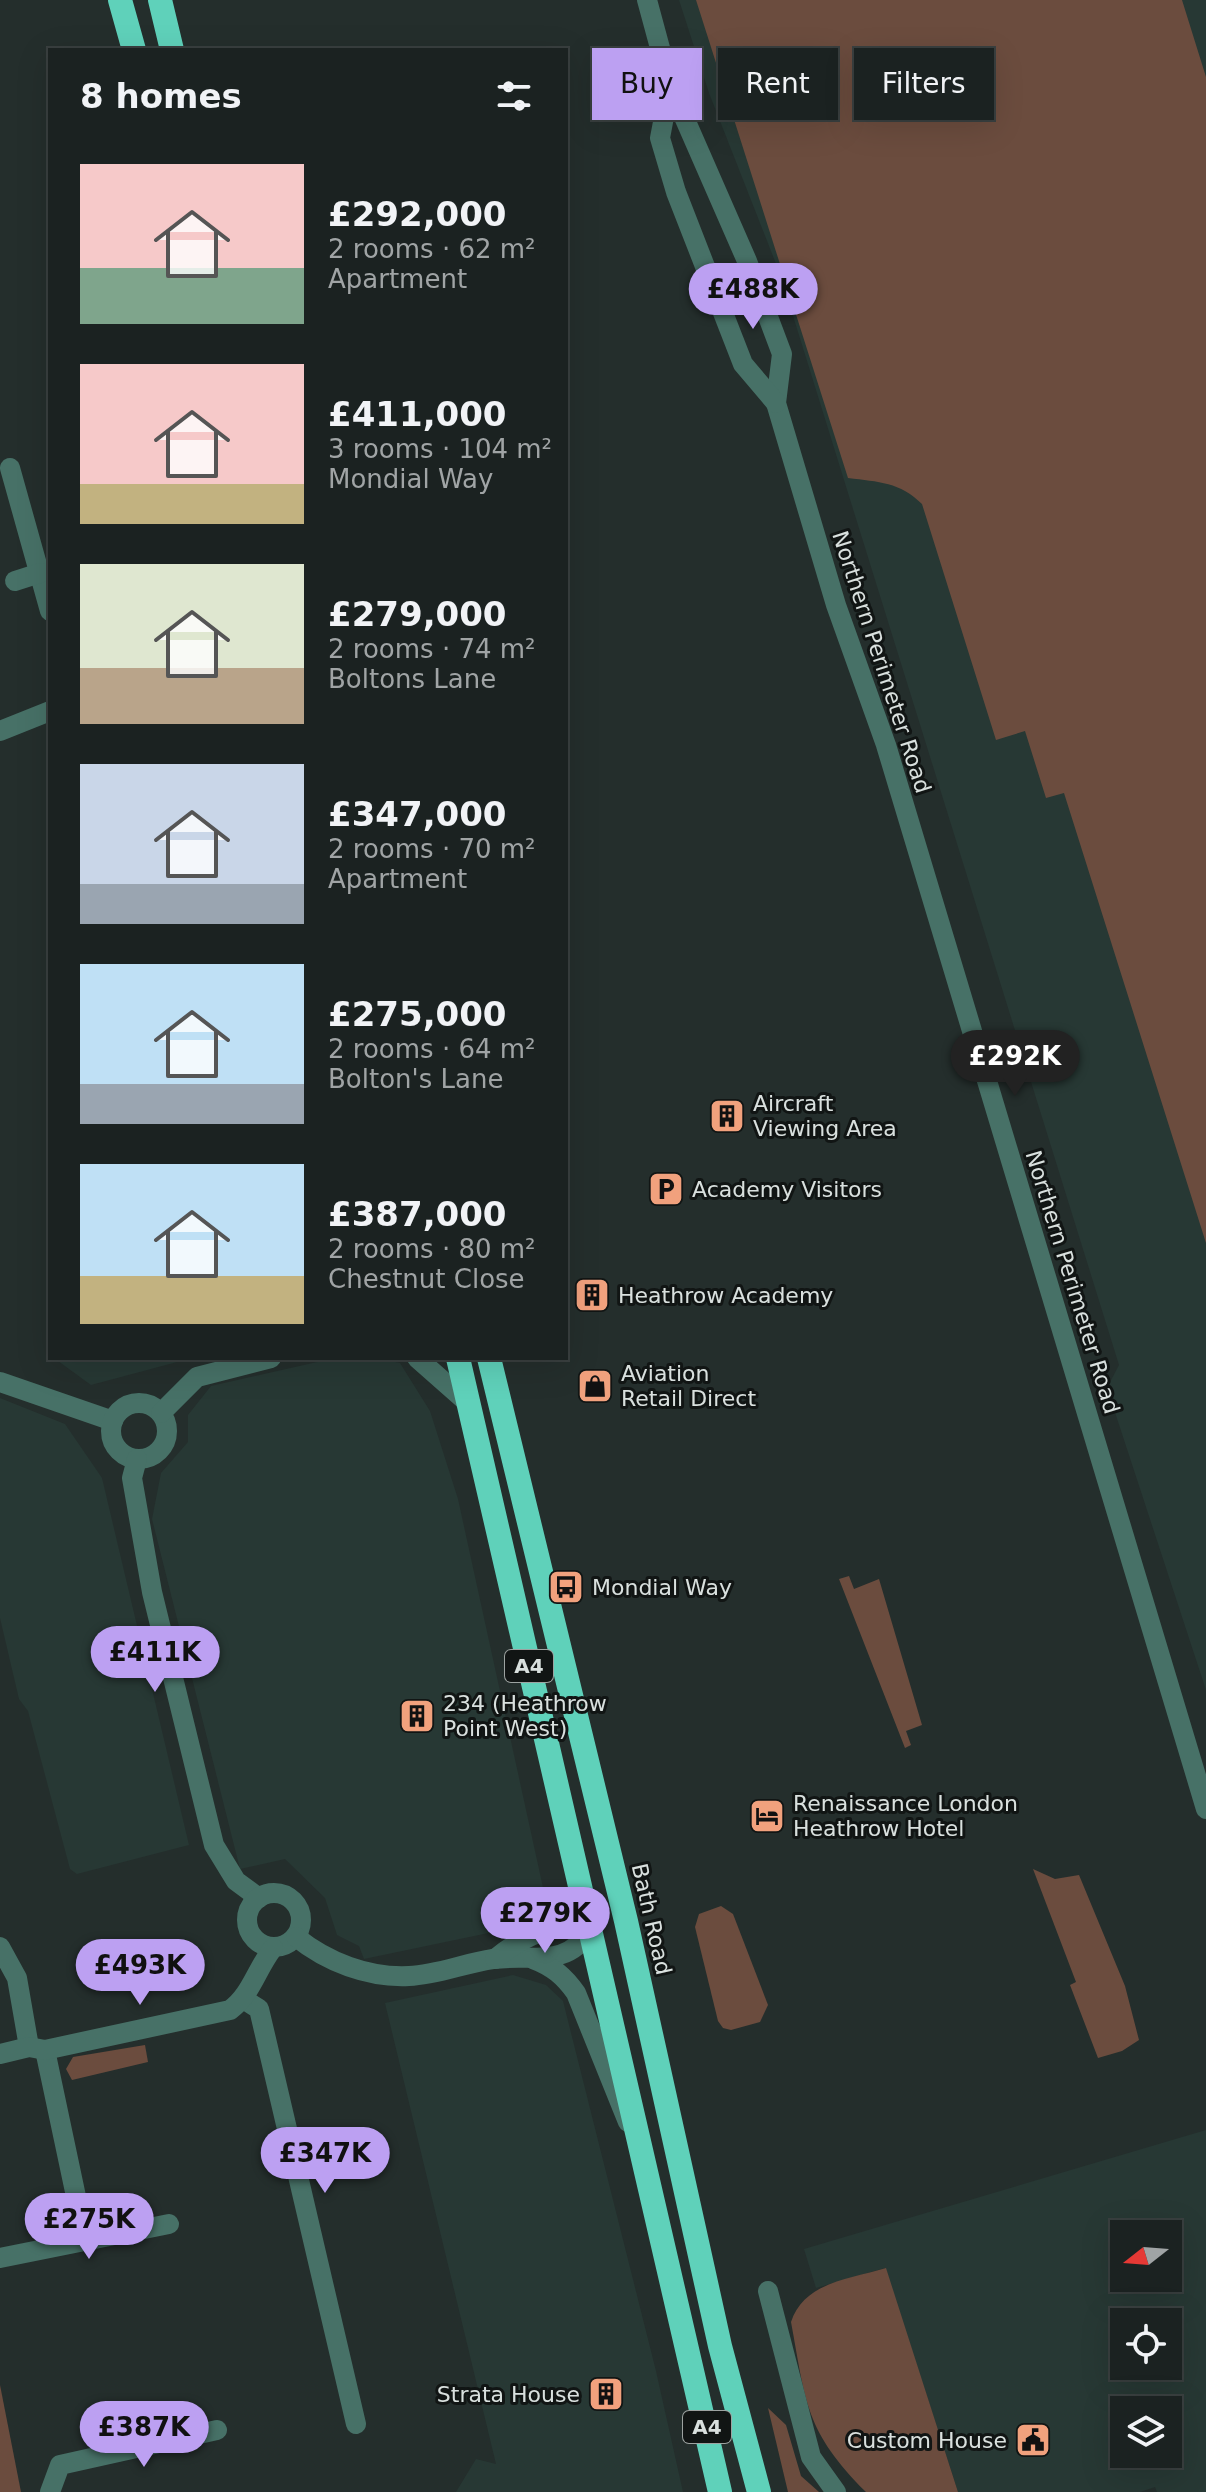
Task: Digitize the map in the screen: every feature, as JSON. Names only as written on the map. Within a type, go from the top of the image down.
[{"type":"highway","points":[[120,0],[133,48]]},
{"type":"highway","points":[[160,0],[172,48]]},
{"type":"highway","name":"A4","points":[[458,1360],[720,2492]]},
{"type":"highway","name":"Bath Road","points":[[489,1360],[626,1921],[720,2346],[759,2492]]},
{"type":"street","name":"Northern Perimeter Road","points":[[647,0],[660,48]]},
{"type":"street","name":"Northern Perimeter Road","points":[[663,120],[660,138],[676,192],[743,364],[776,403]]},
{"type":"street","name":"Northern Perimeter Road","points":[[685,120],[768,313],[782,354],[776,403],[836,605],[886,745],[1206,1809]]},
{"type":"street","points":[[10,468],[48,603]]},
{"type":"street","points":[[15,581],[40,573]]},
{"type":"street","points":[[0,731],[48,712]]},
{"type":"street","points":[[161,1413],[197,1377],[263,1360]]},
{"type":"street","points":[[419,1360],[468,1403]]},
{"type":"street","points":[[0,1382],[113,1421]]},
{"type":"street","points":[[131,1404],[148,1404],[161,1413],[167,1430],[162,1448],[155,1454],[137,1459],[129,1457],[115,1446],[113,1421],[131,1404]]},
{"type":"street","points":[[137,1459],[132,1478],[152,1592],[214,1845],[236,1881],[259,1898]]},
{"type":"street","points":[[0,2054],[230,2010],[245,2000],[256,1969],[273,1948],[296,1937],[302,1920],[296,1903],[281,1894],[259,1898],[248,1911],[248,1928],[257,1942],[273,1948]]},
{"type":"street","points":[[495,1959],[510,1946],[556,1927],[571,1923],[591,1929],[626,1921]]},
{"type":"street","points":[[296,1937],[318,1955],[347,1967],[408,1976],[495,1959],[532,1959],[569,1953],[579,1947],[591,1929]]},
{"type":"street","points":[[1,1952],[17,1978],[85,2239]]},
{"type":"street","points":[[532,1959],[549,1965],[576,1993],[607,2077],[643,2155]]},
{"type":"street","points":[[245,2000],[259,2009],[356,2424]]},
{"type":"street","points":[[0,2258],[169,2224]]},
{"type":"street","points":[[768,2291],[811,2457],[836,2492]]},
{"type":"street","points":[[50,2492],[60,2465],[217,2430]]},
{"type":"shaded area","points":[[679,0],[1206,0],[1206,1690],[1107,1388],[1119,1365],[780,274],[720,120],[838,120],[838,48],[718,48],[718,116],[702,71],[702,48],[694,48]]},
{"type":"shaded area","points":[[696,0],[1182,0],[1206,77],[1206,1243],[1064,793],[1046,798],[1025,731],[996,740],[922,504],[897,487],[848,478],[734,120],[838,120],[838,48],[718,48],[718,69]]},
{"type":"shaded area","points":[[57,1360],[185,1360],[91,1385]]},
{"type":"shaded area","points":[[326,1360],[386,1360],[400,1363],[430,1411],[458,1499],[550,1909],[544,1918],[522,1926],[364,1959],[359,1946],[337,1935],[325,1898],[285,1859],[240,1869],[152,1519],[161,1473],[188,1442],[188,1415],[211,1386]]},
{"type":"shaded area","points":[[0,1398],[65,1424],[102,1478],[189,1845],[77,1874],[70,1869],[28,1711],[19,1699],[0,1618]]},
{"type":"shaded area","points":[[849,1576],[854,1589],[879,1579],[922,1725],[906,1731],[911,1745],[905,1748],[839,1579]]},
{"type":"shaded area","points":[[1033,1869],[1055,1879],[1079,1875],[1125,1986],[1139,2040],[1122,2051],[1098,2058],[1070,1985],[1076,1982]]},
{"type":"shaded area","points":[[721,1906],[733,1914],[768,2005],[760,2022],[731,2030],[723,2028],[718,2021],[695,1927],[699,1914]]},
{"type":"shaded area","points":[[513,1975],[546,1985],[563,2001],[656,2371],[683,2492],[456,2492],[476,2459],[496,2464],[385,2003]]},
{"type":"shaded area","points":[[145,2045],[148,2062],[72,2080],[66,2069],[73,2057]]},
{"type":"shaded area","points":[[1206,2130],[1206,2492],[1157,2492],[1155,2487],[1140,2492],[958,2492],[885,2268],[816,2288],[804,2249]]},
{"type":"shaded area","points":[[886,2268],[958,2492],[866,2492],[831,2451],[811,2414],[791,2322],[797,2309],[806,2298],[830,2284]]},
{"type":"shaded area","points":[[0,2385],[21,2492],[0,2492]]},
{"type":"shaded area","points":[[768,2408],[786,2425],[801,2476],[819,2492],[788,2492]]},
{"type":"place","name":"Aircraft Viewing Area","points":[[727,1116]]},
{"type":"place","name":"Academy Visitors","points":[[666,1189]]},
{"type":"place","name":"Heathrow Academy","points":[[592,1295]]},
{"type":"place","name":"Aviation Retail Direct","points":[[595,1386]]},
{"type":"place","name":"Mondial Way","points":[[566,1587]]},
{"type":"place","name":"234 (Heathrow Point West)","points":[[417,1716]]},
{"type":"place","name":"Renaissance London Heathrow Hotel","points":[[767,1816]]},
{"type":"place","name":"Strata House","points":[[606,2394]]},
{"type":"place","name":"Custom House","points":[[1033,2440]]}]
